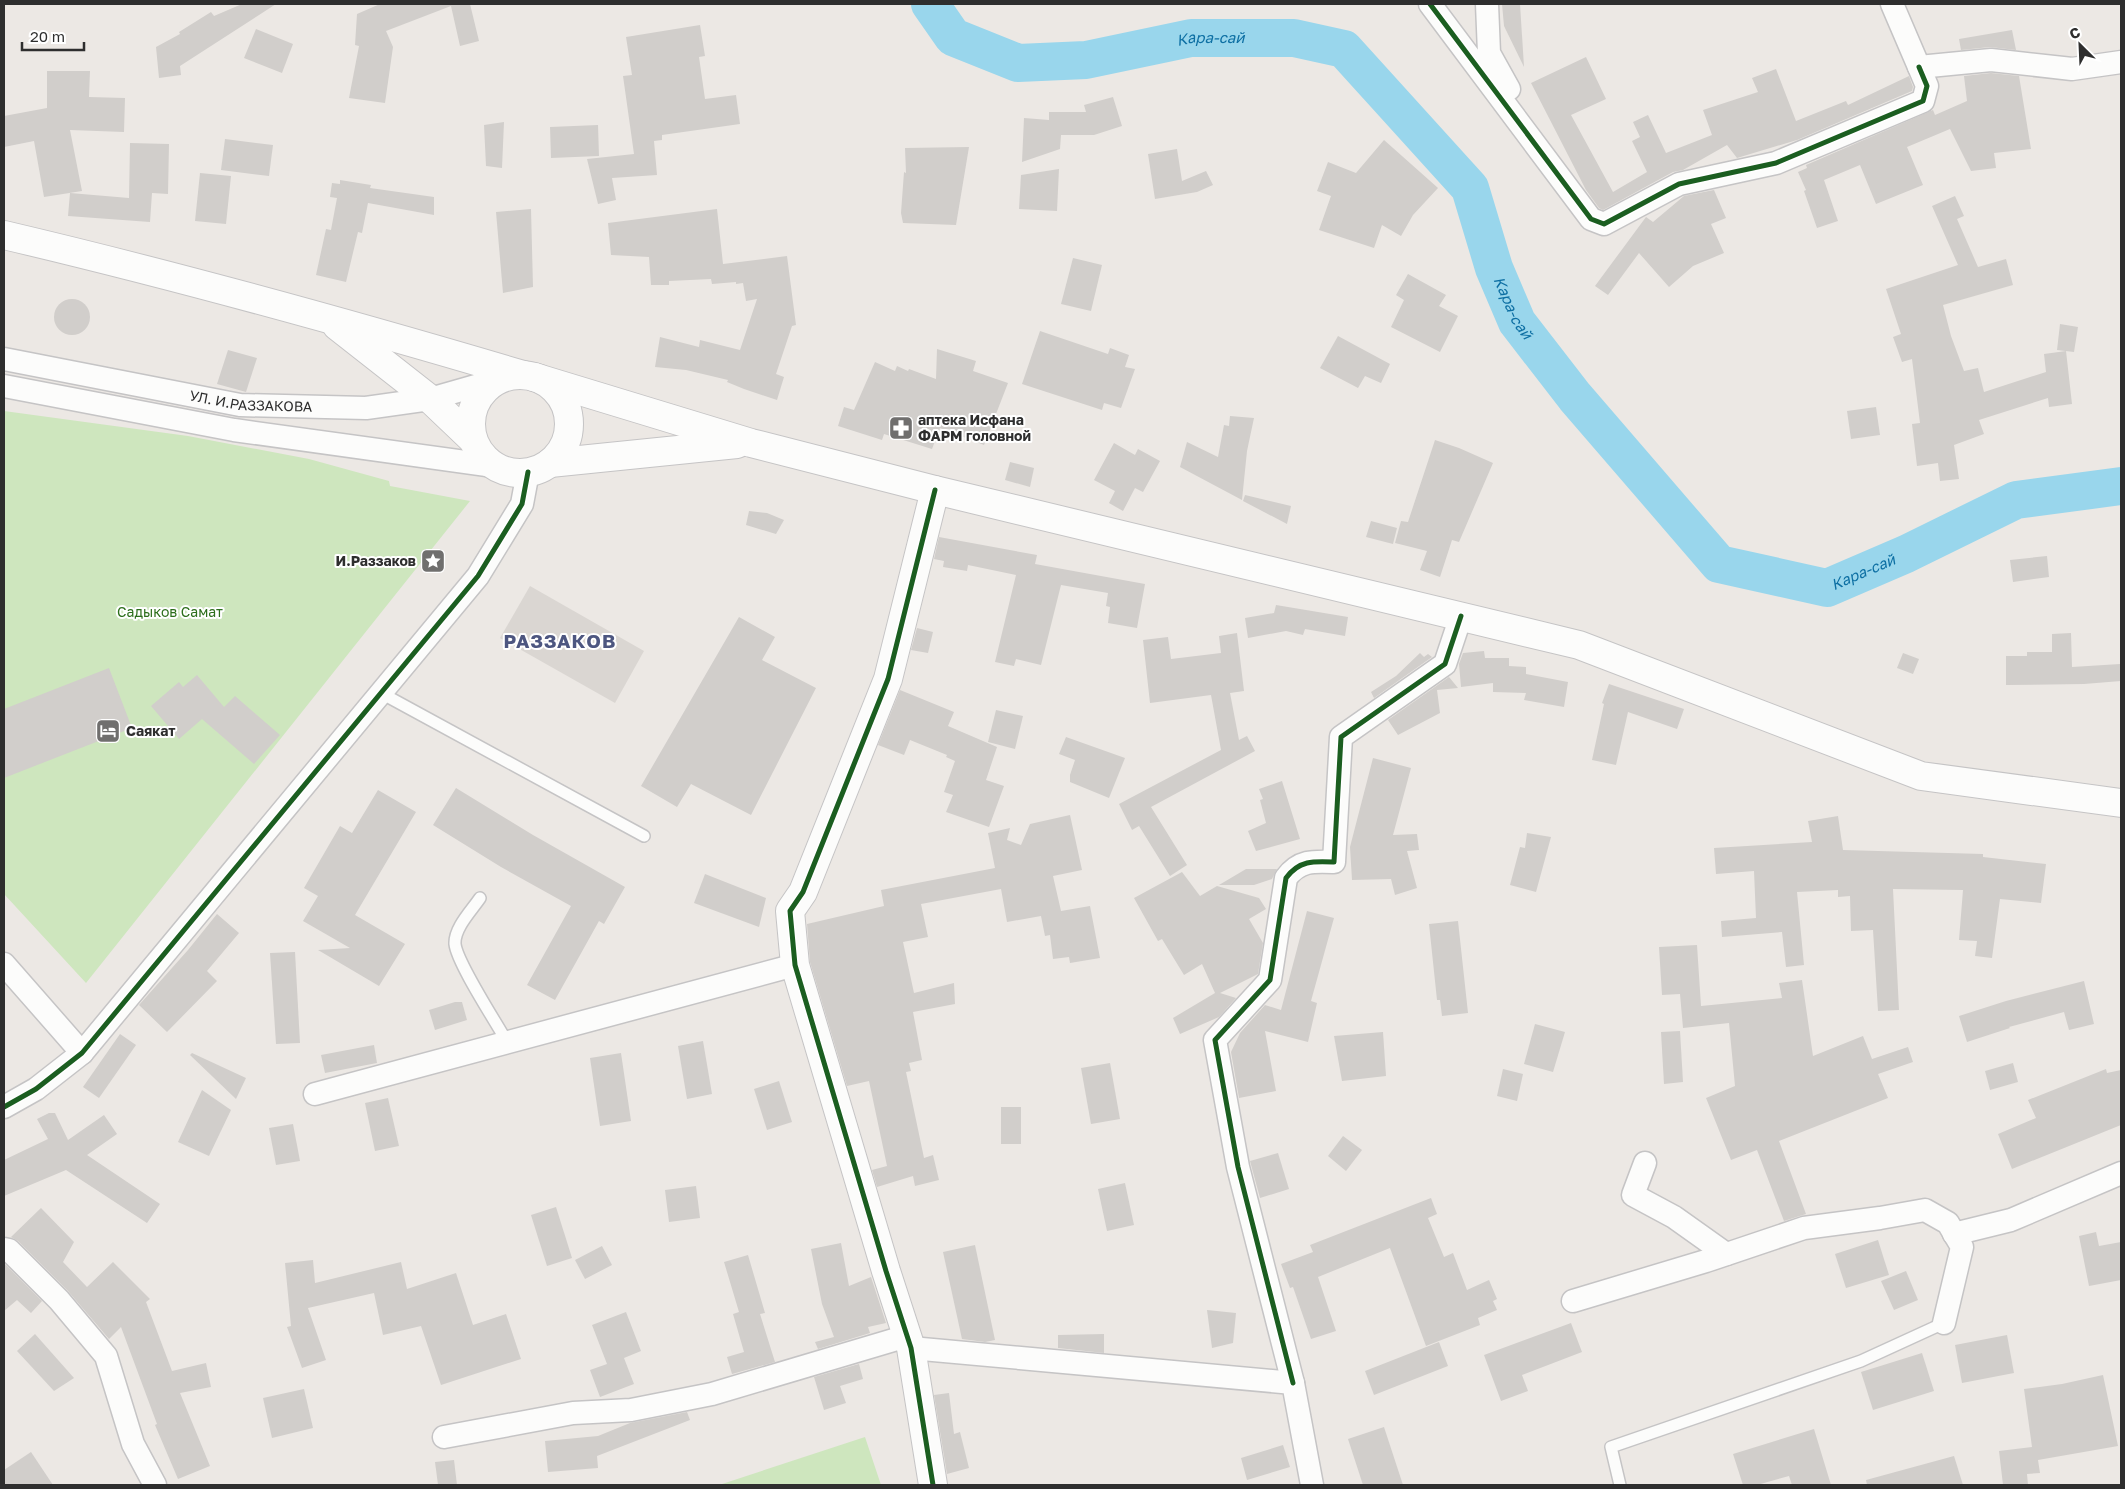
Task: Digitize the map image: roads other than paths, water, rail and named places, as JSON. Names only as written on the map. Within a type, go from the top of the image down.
[{"type":"main road","points":[[4,235],[152,270],[326,317],[555,389],[567,409],[568,433],[559,454],[539,468]]},
{"type":"main road","points":[[326,317],[430,399],[472,439],[485,459],[505,471],[751,442]]},
{"type":"main road","points":[[472,439],[470,427],[474,404],[485,389],[519,377],[751,442],[935,490],[1579,645],[1921,776],[2121,803]]},
{"type":"main road","points":[[933,1485],[909,1342],[796,965],[790,911],[803,892],[888,679],[935,490]]},
{"type":"street","points":[[1430,4],[1591,219],[1604,224],[1679,184],[1776,163],[1923,101],[1927,86],[1892,4]]},
{"type":"street","points":[[1487,4],[1489,53],[1541,150],[1591,219]]},
{"type":"street","points":[[1919,67],[1991,60],[2072,69],[2121,62]]},
{"type":"street","name":"УЛ. И.РАЗЗАКОВА","points":[[4,359],[240,405],[366,408],[430,399],[519,377]]},
{"type":"street","name":"УЛ. И.РАЗЗАКОВА","points":[[4,386],[234,430],[494,466]]},
{"type":"street","points":[[4,1107],[36,1088],[82,1053],[478,576],[522,504],[539,468]]},
{"type":"street","points":[[1312,1485],[1292,1384],[1238,1167],[1215,1040],[1270,980],[1286,878],[1292,870],[1310,861],[1334,862],[1340,737],[1445,664],[1461,616]]},
{"type":"street","points":[[4,964],[82,1053]]},
{"type":"street","points":[[315,1094],[796,965]]},
{"type":"street","points":[[1644,1163],[1633,1195],[1674,1217],[1726,1254]]},
{"type":"street","points":[[1954,1234],[2011,1220],[2121,1173]]},
{"type":"street","points":[[1573,1301],[1804,1228],[1925,1210],[1948,1223],[1962,1247],[1944,1323]]},
{"type":"street","points":[[4,1248],[10,1250],[59,1300],[106,1356],[133,1444],[155,1485]]},
{"type":"street","points":[[444,1437],[572,1413],[631,1410],[712,1394],[909,1342],[1292,1384]]},
{"type":"lane","points":[[381,693],[644,836]]},
{"type":"lane","points":[[480,898],[458,931],[455,944],[461,961],[507,1042]]},
{"type":"lane","points":[[1620,1485],[1611,1447],[1861,1361],[1944,1323]]},
{"type":"waterway","name":"Кара-сай","points":[[930,4],[953,37],[1018,63],[1086,60],[1191,38],[1294,38],[1344,49],[1470,188],[1494,268],[1517,322],[1575,397],[1719,564],[1827,588],[1906,554],[2016,500],[2121,486]]},
{"type":"place","name":"аптека Исфана ФАРМ головной","points":[[901,428]]},
{"type":"place","name":"И.Раззаков","points":[[433,561]]},
{"type":"place","name":"Саякат","points":[[108,731]]},
{"type":"district","name":"РАЗЗАКОВ","points":[[560,641]]},
{"type":"park label","name":"Садыков Самат","points":[[170,612]]}]
